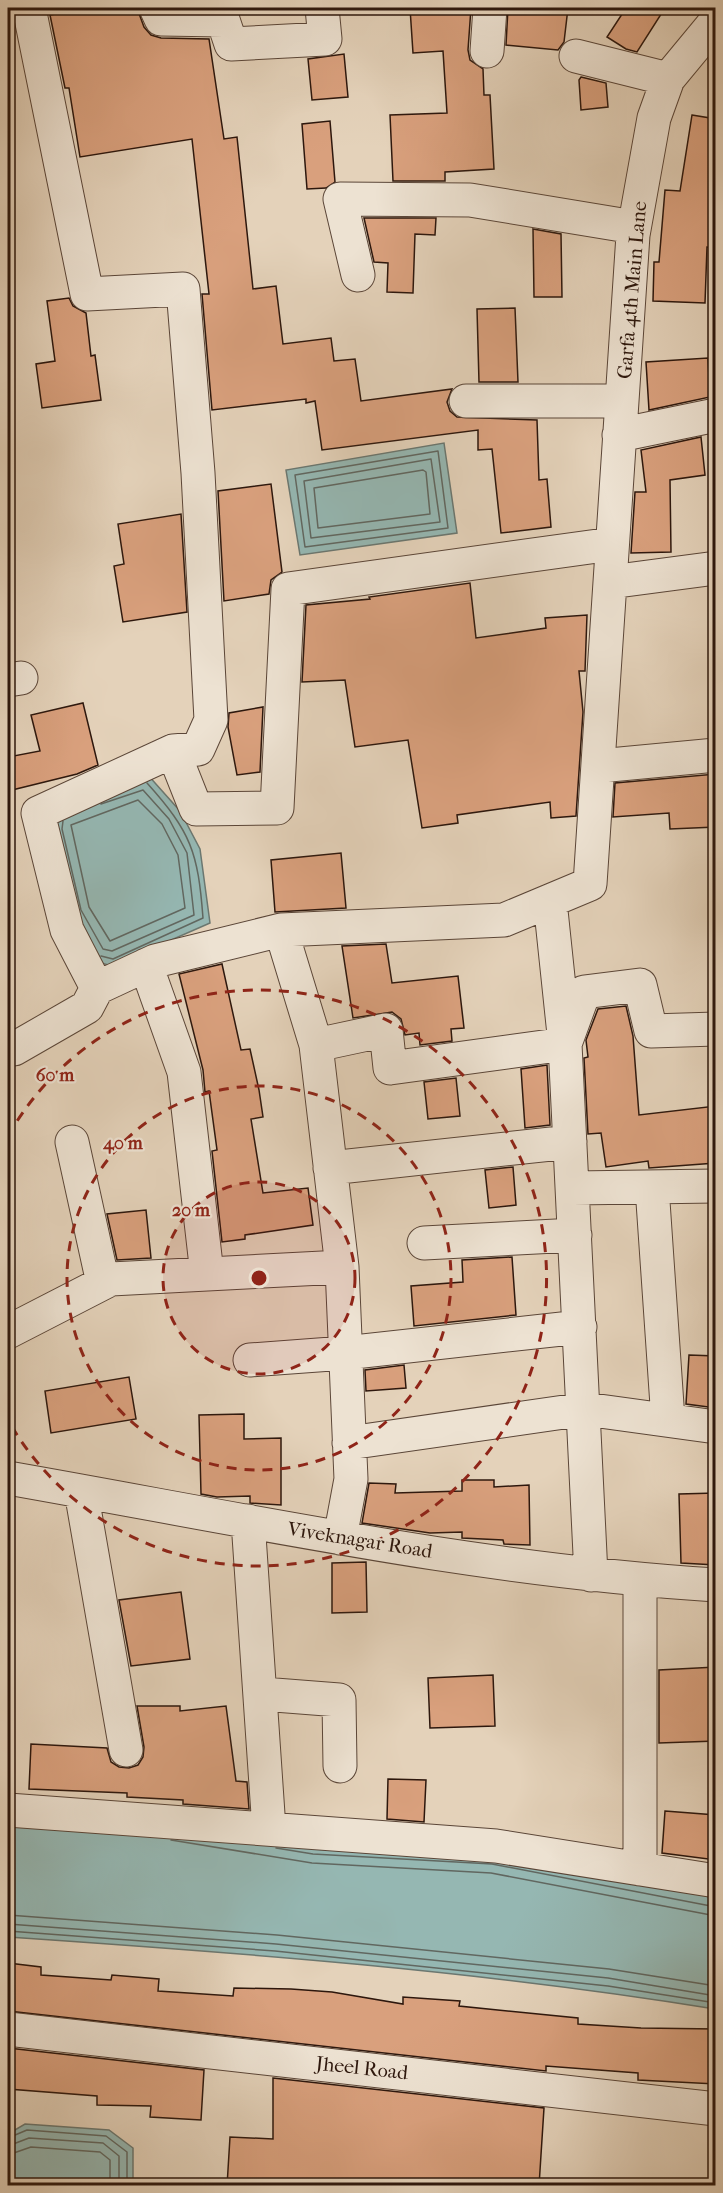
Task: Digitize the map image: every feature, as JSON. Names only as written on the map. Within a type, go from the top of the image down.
[{"type":"street","points":[[29,8],[87,294],[183,289],[199,484],[211,720],[198,749],[173,751],[38,813],[66,930],[97,988]]},
{"type":"street","points":[[156,8],[161,20],[223,20],[231,45],[325,39],[322,8]]},
{"type":"street","points":[[487,51],[489,8]]},
{"type":"street","name":"Garfa 4th Main Lane","points":[[550,901],[591,884],[634,227],[654,118],[668,79],[716,21]]},
{"type":"street","points":[[576,56],[668,79]]},
{"type":"street","points":[[358,274],[340,199],[470,200],[634,227]]},
{"type":"street","points":[[466,401],[622,401]]},
{"type":"street","points":[[619,435],[716,415]]},
{"type":"street","points":[[173,751],[196,809],[277,808],[288,588],[612,544]]},
{"type":"street","points":[[610,582],[716,568]]},
{"type":"street","points":[[599,766],[716,756]]},
{"type":"street","points":[[14,1049],[87,1007],[97,988],[146,965],[281,930],[504,920],[550,901],[565,1044],[585,1409],[591,1575]]},
{"type":"street","points":[[281,930],[316,1045],[342,1267],[351,1479],[340,1538]]},
{"type":"street","points":[[146,965],[184,1072],[207,1274]]},
{"type":"street","points":[[565,1044],[584,992],[640,985],[651,1030],[716,1029]]},
{"type":"street","points":[[316,1045],[386,1030],[390,1068],[565,1044]]},
{"type":"street","points":[[72,1142],[103,1282]]},
{"type":"street","points":[[330,1168],[570,1142]]},
{"type":"street","points":[[573,1188],[716,1186]]},
{"type":"street","points":[[652,1187],[668,1420]]},
{"type":"street","points":[[424,1243],[576,1235]]},
{"type":"street","points":[[8,1332],[111,1279],[342,1267]]},
{"type":"street","points":[[250,1360],[345,1353],[580,1327]]},
{"type":"street","points":[[349,1443],[585,1409],[716,1427]]},
{"type":"street","name":"Viveknagar Road","points":[[8,1478],[340,1538],[591,1575],[716,1585]]},
{"type":"street","points":[[81,1491],[126,1750]]},
{"type":"street","points":[[248,1521],[262,1694],[269,1829]]},
{"type":"street","points":[[640,1580],[640,1869]]},
{"type":"street","points":[[262,1694],[339,1700],[340,1766]]},
{"type":"street","points":[[8,1810],[496,1846],[716,1881]]},
{"type":"street","name":"Jheel Road","points":[[8,2029],[716,2109]]},
{"type":"water","points":[[444,443],[457,533],[300,555],[286,470]]},
{"type":"water","points":[[147,774],[180,811],[200,849],[210,923],[112,966],[94,961],[68,915],[51,807]]},
{"type":"water","points":[[8,1805],[494,1851],[715,1894],[715,2009],[539,1984],[363,1965],[8,1937]]},
{"type":"water","points":[[25,2124],[109,2130],[133,2148],[133,2185],[8,2185],[8,2134]]},
{"type":"building","points":[[87,8],[137,8],[144,27],[151,35],[161,38],[209,39],[224,139],[237,137],[253,289],[276,286],[283,344],[331,338],[334,361],[355,359],[361,401],[452,389],[447,402],[450,411],[457,417],[537,420],[539,480],[547,479],[551,527],[501,533],[492,449],[478,450],[478,430],[322,450],[315,401],[306,403],[306,399],[212,410],[202,294],[209,294],[192,139],[80,157],[69,88],[65,88],[50,15]]},
{"type":"building","points":[[410,8],[471,8],[468,50],[470,60],[483,69],[484,95],[490,95],[494,169],[445,172],[445,181],[393,181],[390,115],[447,113],[443,51],[413,53]]},
{"type":"building","points":[[508,8],[568,8],[564,42],[558,50],[506,45]]},
{"type":"building","points":[[626,8],[665,8],[637,52],[626,49],[607,37]]},
{"type":"building","points":[[344,54],[348,97],[312,100],[308,59]]},
{"type":"building","points":[[581,77],[606,83],[608,107],[581,110],[579,80]]},
{"type":"building","points":[[692,115],[716,119],[716,248],[707,247],[705,303],[653,301],[654,262],[659,262],[665,190],[680,191]]},
{"type":"building","points":[[330,121],[335,182],[326,188],[307,189],[302,124]]},
{"type":"building","points":[[364,218],[436,218],[435,235],[415,234],[413,293],[387,292],[388,263],[374,262]]},
{"type":"building","points":[[533,229],[561,234],[562,297],[534,297]]},
{"type":"building","points":[[69,298],[73,306],[86,313],[91,356],[95,355],[101,400],[42,408],[36,364],[55,361],[47,301]]},
{"type":"building","points":[[515,308],[518,382],[479,382],[477,309]]},
{"type":"building","points":[[708,358],[710,397],[649,410],[646,362]]},
{"type":"building","points":[[701,437],[705,475],[670,480],[671,552],[631,553],[635,492],[646,492],[641,450]]},
{"type":"building","points":[[271,484],[282,572],[271,580],[269,594],[224,601],[218,491]]},
{"type":"building","points":[[181,514],[187,612],[123,622],[114,566],[124,564],[118,524]]},
{"type":"building","points":[[470,583],[476,638],[546,628],[545,618],[587,615],[585,671],[579,671],[583,712],[576,816],[551,818],[550,802],[457,815],[458,823],[422,828],[408,740],[355,747],[345,680],[302,682],[306,605],[370,599],[369,597]]},
{"type":"building","points":[[83,703],[98,765],[77,774],[8,791],[8,757],[40,751],[31,715]]},
{"type":"building","points":[[263,707],[260,772],[237,775],[228,727],[229,713]]},
{"type":"building","points":[[716,774],[716,827],[670,829],[669,813],[613,817],[615,783]]},
{"type":"building","points":[[341,853],[346,908],[275,912],[271,860]]},
{"type":"building","points":[[386,944],[392,983],[458,976],[464,1028],[451,1029],[452,1041],[420,1045],[419,1033],[405,1035],[401,1019],[392,1012],[353,1018],[342,946]]},
{"type":"building","points":[[222,964],[241,1050],[250,1049],[259,1090],[263,1117],[251,1119],[263,1193],[308,1188],[313,1225],[245,1235],[245,1239],[222,1242],[212,1151],[217,1150],[209,1091],[205,1092],[203,1070],[179,974]]},
{"type":"building","points":[[626,1006],[633,1036],[639,1115],[716,1106],[716,1163],[649,1168],[648,1161],[606,1167],[601,1133],[588,1134],[584,1058],[588,1057],[586,1040],[598,1009]]},
{"type":"building","points":[[547,1065],[550,1125],[525,1128],[521,1069]]},
{"type":"building","points":[[456,1078],[460,1116],[428,1119],[424,1082]]},
{"type":"building","points":[[513,1167],[516,1205],[489,1208],[485,1170]]},
{"type":"building","points":[[146,1210],[151,1258],[117,1260],[107,1214]]},
{"type":"building","points":[[512,1257],[516,1315],[414,1326],[411,1286],[463,1282],[462,1260]]},
{"type":"building","points":[[689,1355],[716,1356],[716,1408],[686,1404]]},
{"type":"building","points":[[404,1365],[406,1388],[366,1391],[365,1370]]},
{"type":"building","points":[[129,1377],[136,1419],[51,1433],[45,1391]]},
{"type":"building","points":[[244,1414],[244,1439],[281,1438],[281,1505],[250,1503],[250,1496],[217,1497],[201,1494],[199,1415]]},
{"type":"building","points":[[462,1480],[494,1480],[494,1487],[529,1485],[530,1545],[504,1544],[503,1540],[462,1538],[462,1532],[430,1533],[362,1523],[369,1483],[396,1484],[395,1493],[462,1491]]},
{"type":"building","points":[[716,1493],[716,1565],[681,1563],[679,1494]]},
{"type":"building","points":[[366,1562],[367,1612],[332,1613],[332,1563]]},
{"type":"building","points":[[181,1592],[190,1659],[131,1666],[119,1600]]},
{"type":"building","points":[[716,1667],[716,1741],[659,1743],[659,1670]]},
{"type":"building","points":[[493,1675],[495,1726],[430,1728],[428,1678]]},
{"type":"building","points":[[137,1706],[180,1706],[180,1711],[226,1706],[236,1781],[247,1782],[249,1809],[183,1804],[183,1800],[127,1797],[127,1793],[29,1789],[31,1744],[107,1748],[111,1762],[119,1767],[129,1768],[138,1765],[143,1757],[144,1747]]},
{"type":"building","points":[[388,1779],[426,1780],[424,1822],[387,1819]]},
{"type":"building","points":[[665,1811],[716,1815],[716,1860],[662,1853]]},
{"type":"building","points":[[8,1963],[41,1967],[41,1975],[111,1980],[112,1975],[159,1979],[158,1991],[233,1996],[234,1988],[291,1989],[332,1992],[403,2004],[403,1997],[460,2001],[459,2006],[578,2018],[578,2024],[716,2029],[716,2084],[638,2080],[638,2073],[546,2066],[546,2071],[8,2011]]},
{"type":"building","points":[[8,2048],[204,2070],[201,2120],[150,2117],[151,2106],[97,2105],[97,2096],[8,2089]]},
{"type":"building","points":[[273,2078],[544,2108],[539,2186],[227,2186],[230,2137],[273,2139]]}]
